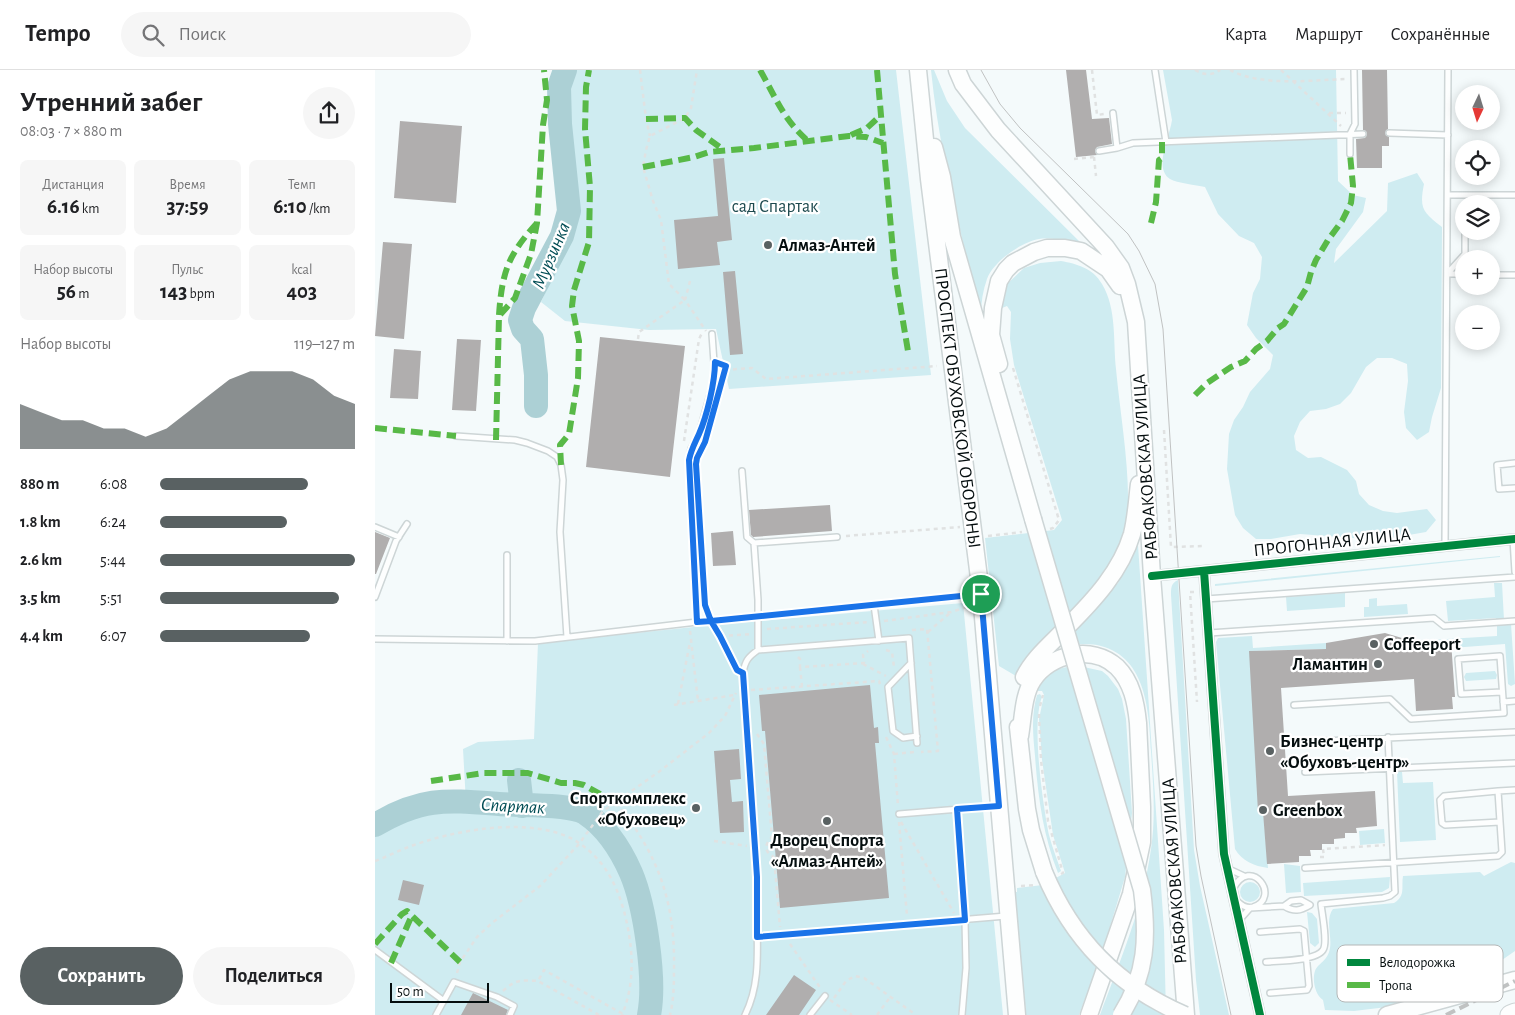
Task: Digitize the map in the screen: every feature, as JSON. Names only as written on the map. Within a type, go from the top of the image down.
[{"type":"highway","points":[[1510,1015],[1515,1013]]},
{"type":"main road","name":"ПРОСПЕКТ ОБУХОВСКОЙ ОБОРОНЫ","points":[[918,70],[999,806],[1017,1015]]},
{"type":"main road","name":"РАБФАКОВСКАЯ УЛИЦА","points":[[957,70],[963,84],[998,130],[1105,247],[1121,268],[1127,284],[1136,322],[1152,576],[1185,1015]]},
{"type":"main road","points":[[921,99],[942,177],[951,237],[1141,890],[1145,920],[1142,967],[1131,999],[1121,1015]]},
{"type":"main road","points":[[1007,430],[1007,396],[991,335],[993,308],[999,281],[1005,270],[1013,262],[1047,248],[1065,248],[1081,252],[1108,269],[1118,281],[1136,322]]},
{"type":"main road","points":[[1144,455],[1133,531],[1123,559],[1111,578],[1094,598],[1033,663],[1021,684],[1016,701],[1016,719],[1020,736],[1027,809],[1031,830],[1047,878],[1065,916],[1095,954],[1128,985],[1167,1008],[1185,1015]]},
{"type":"main road","points":[[1020,736],[1027,695],[1032,682],[1041,670],[1054,660],[1069,655],[1093,656],[1112,663],[1130,685],[1138,723],[1142,842],[1131,894],[1089,1015]]},
{"type":"main road","points":[[1179,1015],[1182,988]]},
{"type":"main road","points":[[1387,1015],[1435,1002]]},
{"type":"street","name":"ПРОГОННАЯ УЛИЦА","points":[[1152,576],[1514,539]]},
{"type":"street","points":[[1204,571],[1225,854],[1260,1015]]},
{"type":"lane","points":[[1155,70],[1166,142]]},
{"type":"lane","points":[[1350,154],[1350,134],[1355,124],[1354,70]]},
{"type":"lane","points":[[1445,546],[1448,70]]},
{"type":"lane","points":[[1113,113],[1117,148]]},
{"type":"lane","points":[[1389,133],[1448,135]]},
{"type":"lane","points":[[1099,150],[1117,148],[1133,143],[1363,134]]},
{"type":"lane","points":[[1448,195],[1515,195]]},
{"type":"lane","points":[[1447,274],[1465,254],[1465,240]]},
{"type":"lane","points":[[1447,274],[1455,274]]},
{"type":"lane","points":[[1500,275],[1515,275]]},
{"type":"lane","points":[[697,622],[689,460],[691,448],[699,434],[715,377],[711,334]]},
{"type":"lane","points":[[456,436],[515,440],[548,451],[557,457],[561,465],[563,480],[560,532],[567,637]]},
{"type":"lane","points":[[1515,463],[1497,465],[1499,489],[1515,488]]},
{"type":"lane","points":[[742,471],[747,537],[754,543],[837,537]]},
{"type":"lane","points":[[375,597],[399,537],[407,524]]},
{"type":"lane","points":[[375,527],[399,537]]},
{"type":"lane","points":[[1514,539],[1515,572]]},
{"type":"lane","points":[[754,543],[758,650]]},
{"type":"lane","points":[[507,555],[507,641]]},
{"type":"lane","points":[[1205,595],[1515,578]]},
{"type":"lane","points":[[375,640],[535,641],[697,622],[874,605],[976,600]]},
{"type":"lane","points":[[874,605],[879,641]]},
{"type":"lane","points":[[1208,633],[1435,618],[1444,626],[1515,621]]},
{"type":"lane","points":[[745,1015],[755,991],[757,937],[755,848],[744,691],[744,663],[749,656],[758,650],[909,638],[911,663],[917,740],[903,738],[893,732],[888,687],[911,663]]},
{"type":"lane","points":[[1294,705],[1389,699],[1411,719],[1504,713],[1500,656],[1459,659],[1461,694],[1502,692]]},
{"type":"lane","points":[[1503,702],[1515,701]]},
{"type":"lane","points":[[1303,742],[1515,732]]},
{"type":"lane","points":[[1284,906],[1292,911],[1302,910],[1310,905],[1390,896],[1395,892],[1388,737]]},
{"type":"lane","points":[[1305,772],[1515,763]]},
{"type":"lane","points":[[1500,822],[1445,825],[1441,823],[1440,800],[1444,796],[1515,790]]},
{"type":"lane","points":[[1305,868],[1498,856],[1502,852],[1498,791]]},
{"type":"lane","points":[[899,814],[999,806]]},
{"type":"lane","points":[[957,809],[967,968],[962,1015]]},
{"type":"lane","points":[[1227,868],[1244,876],[1253,876],[1261,881],[1265,889],[1264,898],[1259,905],[1251,908],[1242,917],[1240,926]]},
{"type":"lane","points":[[1244,876],[1237,881],[1233,894],[1241,906],[1251,908],[1284,906],[1296,900],[1301,900],[1310,905]]},
{"type":"lane","points":[[1266,962],[1307,958],[1317,955],[1323,950],[1325,942],[1321,904]]},
{"type":"lane","points":[[757,937],[1009,916]]},
{"type":"lane","points":[[1260,932],[1300,928],[1304,931],[1309,986],[1307,990],[1270,993]]},
{"type":"lane","points":[[375,950],[444,1001]]},
{"type":"lane","points":[[436,1015],[454,982],[497,997],[514,1006],[510,1015]]},
{"type":"lane","points":[[810,1015],[825,996]]},
{"type":"path","points":[[640,70],[646,119],[651,136]]},
{"type":"path","points":[[697,70],[691,108],[685,118],[651,136],[645,150],[643,167],[661,220],[669,284],[685,300],[704,330],[711,334]]},
{"type":"path","points":[[1092,70],[1097,115],[1113,113]]},
{"type":"path","points":[[1195,70],[1204,75],[1215,74],[1220,70]]},
{"type":"path","points":[[1230,70],[1252,78],[1292,80],[1354,79]]},
{"type":"path","points":[[1281,70],[1350,134]]},
{"type":"path","points":[[1327,113],[1355,113]]},
{"type":"path","points":[[1074,159],[1100,156],[1099,150]]},
{"type":"path","points":[[1094,156],[1096,176]]},
{"type":"path","points":[[637,339],[639,332],[685,300],[690,281]]},
{"type":"path","points":[[715,362],[726,366],[725,370],[752,368],[766,379],[941,366]]},
{"type":"path","points":[[1164,430],[1171,547],[1203,546]]},
{"type":"path","points":[[837,537],[962,527]]},
{"type":"path","points":[[1197,702],[1190,592],[1205,595]]},
{"type":"path","points":[[927,632],[951,612],[976,600]]},
{"type":"path","points":[[720,636],[751,634],[757,629],[876,621],[951,612]]},
{"type":"path","points":[[711,621],[737,670],[751,676],[752,690]]},
{"type":"path","points":[[678,704],[691,638]]},
{"type":"path","points":[[862,663],[864,663],[865,652],[875,650]]},
{"type":"path","points":[[882,650],[892,652],[894,671]]},
{"type":"path","points":[[796,656],[800,659],[802,686]]},
{"type":"path","points":[[454,982],[460,962],[477,937],[493,922],[540,886],[579,844],[603,811],[709,733],[725,716],[734,696],[738,692],[879,680],[886,676],[862,663],[801,667]]},
{"type":"path","points":[[879,680],[880,690]]},
{"type":"path","points":[[1016,887],[1063,873],[1051,836],[1045,796],[1038,729],[1043,697],[1040,693]]},
{"type":"path","points":[[674,705],[734,696]]},
{"type":"path","points":[[755,731],[764,744],[765,753],[772,838],[766,845],[765,850]]},
{"type":"path","points":[[885,734],[894,754],[899,814]]},
{"type":"path","points":[[616,803],[646,844],[667,897],[672,921],[674,952],[673,1003],[670,1015]]},
{"type":"path","points":[[908,924],[899,819],[958,920]]},
{"type":"path","points":[[375,861],[407,847],[465,831],[493,827],[542,830],[565,836],[579,844],[605,868],[618,890],[631,943],[632,972],[629,995],[622,1014],[544,970],[538,981]]},
{"type":"path","points":[[714,841],[765,850],[774,857],[780,930],[825,996],[852,1015]]},
{"type":"path","points":[[1316,858],[1323,857],[1323,849],[1387,845]]},
{"type":"path","points":[[826,1008],[846,981],[855,976],[864,978],[916,1015]]},
{"type":"path","points":[[497,997],[511,984],[520,980],[538,981],[599,1015]]},
{"type":"path","points":[[877,1015],[891,996]]},
{"type":"green space","name":"сад Спартак","points":[[571,70],[896,70],[931,375],[729,389],[716,329],[649,330],[565,321],[541,302],[573,232],[576,217],[576,186],[569,152],[564,89]]},
{"type":"green space","points":[[931,70],[934,70],[947,101],[965,128],[1082,244],[1055,239],[1039,239],[1016,248],[1001,260],[990,273],[984,287],[981,314],[945,162]]},
{"type":"green space","points":[[1163,70],[1336,70],[1338,181],[1353,195],[1366,198],[1363,212],[1336,249],[1334,263],[1387,211],[1388,183],[1417,173],[1424,184],[1422,205],[1430,217],[1442,227],[1441,388],[1429,432],[1417,440],[1406,428],[1404,412],[1408,381],[1407,364],[1392,358],[1377,358],[1366,367],[1351,393],[1340,404],[1326,409],[1310,411],[1300,422],[1294,436],[1296,450],[1308,458],[1321,457],[1347,470],[1356,481],[1359,494],[1369,505],[1383,511],[1397,513],[1427,509],[1436,520],[1426,532],[1380,540],[1300,534],[1271,539],[1256,539],[1243,528],[1235,515],[1227,469],[1229,434],[1234,420],[1250,392],[1270,369],[1273,355],[1256,338],[1247,325],[1253,293],[1260,279],[1262,257],[1254,243],[1239,236],[1218,214],[1205,187],[1182,183],[1170,179],[1165,174],[1163,167],[1164,151],[1172,120]]},
{"type":"green space","points":[[1061,261],[1079,265],[1094,274],[1102,284],[1110,304],[1114,326],[1116,369],[1127,472],[1127,519],[1121,543],[1112,562],[1100,579],[1087,596],[1043,642],[1016,676],[999,666],[985,538],[1054,530],[1062,520],[1014,365],[1010,339],[1011,312],[1007,306],[1002,308],[997,319],[1007,284],[1024,268],[1040,263]]},
{"type":"green space","points":[[1138,545],[1164,930],[1166,1015],[1100,1015],[1137,913],[1151,849],[1154,800],[1149,720],[1143,689],[1137,674],[1128,662],[1116,652],[1101,646],[1087,644],[1063,645],[1062,643],[1118,583]]},
{"type":"green space","points":[[1500,557],[1215,586],[1215,584]]},
{"type":"green space","points":[[1178,580],[1194,850],[1200,886],[1229,1015],[1200,1015],[1196,980],[1171,595],[1172,586]]},
{"type":"green space","points":[[1494,583],[1502,583],[1504,620],[1496,620],[1496,618],[1448,621],[1446,601],[1495,597]]},
{"type":"green space","points":[[1345,593],[1345,607],[1287,611],[1286,597]]},
{"type":"green space","points":[[1377,598],[1377,606],[1407,604],[1408,614],[1364,617],[1364,607],[1369,607],[1369,599]]},
{"type":"green space","name":"Спорткомплекс «Обуховец»","points":[[963,603],[1003,1015],[375,1015],[375,825],[406,809],[422,804],[466,803],[463,749],[478,742],[534,739],[538,643],[713,625]]},
{"type":"green space","points":[[1511,624],[1515,684],[1511,686],[1508,684],[1505,644],[1451,648],[1451,641],[1414,643],[1414,641],[1497,636],[1497,625]]},
{"type":"green space","points":[[1252,636],[1253,648],[1326,643],[1326,649],[1250,651],[1268,868],[1249,862],[1241,857],[1235,849],[1216,642],[1218,638]]},
{"type":"green space","points":[[1079,666],[1102,671],[1118,689],[1122,699],[1126,719],[1132,813],[1125,877],[1103,950],[1079,1015],[1026,1015],[1015,892],[1017,892],[1017,888],[1043,885],[1065,873],[1053,835],[1042,760],[1039,719],[1044,695],[1042,691],[1036,691],[1054,671]]},
{"type":"green space","points":[[1495,671],[1496,679],[1466,681],[1464,677],[1466,673]]},
{"type":"green space","points":[[1040,694],[1042,697],[1038,726],[1039,765],[1049,835],[1061,871],[1058,873],[1045,830],[1036,771],[1033,718],[1037,695]]},
{"type":"green space","points":[[1397,772],[1402,772],[1403,783],[1433,782],[1436,840],[1400,842]]},
{"type":"green space","points":[[1384,829],[1385,843],[1360,845],[1359,831]]},
{"type":"green space","points":[[1511,862],[1515,863],[1515,951],[1503,959],[1503,945],[1337,945],[1337,1002],[1397,1002],[1387,1007],[1354,1011],[1325,1010],[1323,1000],[1318,995],[1315,987],[1314,975],[1316,968],[1329,952],[1329,918],[1333,909],[1394,903],[1402,894],[1403,876],[1480,872],[1484,876]]},
{"type":"green space","points":[[1284,864],[1300,866],[1301,892],[1286,893]]},
{"type":"green space","points":[[1390,877],[1389,888],[1382,892],[1304,896],[1303,883]]},
{"type":"green space","points":[[1250,882],[1257,885],[1260,892],[1257,899],[1250,902],[1243,899],[1240,892],[1243,885]]},
{"type":"green space","points":[[1307,912],[1312,913],[1317,919],[1319,943],[1315,947],[1310,943]]},
{"type":"building","points":[[1066,70],[1086,70],[1092,119],[1109,118],[1112,144],[1097,147],[1095,151],[1097,155],[1076,157]]},
{"type":"building","points":[[1362,70],[1387,70],[1388,129],[1385,133],[1389,137],[1389,146],[1382,146],[1382,168],[1357,168],[1356,139],[1365,138],[1367,134],[1363,130]]},
{"type":"building","points":[[400,121],[462,126],[456,203],[394,198]]},
{"type":"building","points":[[724,158],[732,240],[717,242],[720,265],[678,269],[674,220],[718,216],[713,159]]},
{"type":"building","points":[[383,242],[412,244],[404,339],[375,336]]},
{"type":"building","points":[[735,271],[743,354],[730,355],[723,272]]},
{"type":"building","points":[[600,337],[685,346],[670,477],[586,467]]},
{"type":"building","points":[[457,339],[481,340],[476,411],[452,410]]},
{"type":"building","points":[[394,349],[421,351],[418,399],[390,398]]},
{"type":"building","points":[[830,505],[832,531],[753,537],[751,535],[749,510]]},
{"type":"building","points":[[733,531],[736,565],[713,566],[711,533]]},
{"type":"building","points":[[375,532],[390,538],[376,574],[375,574]]},
{"type":"building","name":"Бизнес-центр «Обуховъ-центр»","points":[[1385,633],[1419,643],[1451,641],[1455,697],[1452,697],[1453,709],[1416,711],[1414,679],[1281,688],[1288,796],[1375,791],[1377,826],[1356,828],[1357,833],[1345,833],[1345,838],[1334,839],[1334,844],[1322,844],[1322,850],[1310,850],[1311,856],[1299,856],[1299,862],[1267,864],[1263,812],[1258,812],[1249,651],[1326,649],[1326,643]]},
{"type":"building","name":"Дворец Спорта «Алмаз-Антей»","points":[[870,685],[874,728],[878,727],[879,743],[875,743],[889,898],[780,908],[765,731],[762,731],[759,695]]},
{"type":"building","points":[[739,749],[741,779],[730,780],[732,802],[743,801],[744,832],[720,833],[714,751]]},
{"type":"building","points":[[403,880],[424,885],[419,905],[398,900]]},
{"type":"building","points":[[794,975],[816,990],[799,1015],[766,1015]]},
{"type":"building","points":[[473,993],[508,1010],[506,1015],[461,1015]]},
{"type":"waterway","name":"Мурзинка","points":[[536,406],[536,375],[532,339],[523,329],[520,320],[524,308],[562,236],[569,211],[560,124],[559,87],[565,70]]},
{"type":"waterway","name":"Мурзинка","points":[[519,780],[522,806]]},
{"type":"waterway","name":"Спартак","points":[[375,825],[407,809],[435,802],[556,806],[585,813],[600,825],[618,848],[636,887],[648,943],[651,983],[649,1015]]},
{"type":"tram line","points":[[981,70],[1000,104],[1020,128],[1128,234],[1139,251],[1155,284],[1163,329],[1196,846],[1231,1015]]},
{"type":"railway","points":[[1503,987],[1515,981]]},
{"type":"railway","points":[[1446,1015],[1472,1002]]},
{"type":"marked path","points":[[496,440],[499,316],[515,298],[531,254],[537,223],[543,125],[547,100],[544,70]]},
{"type":"marked path","points":[[561,465],[560,445],[569,434],[578,378],[579,341],[572,306],[574,290],[589,242],[590,187],[585,129],[586,87],[589,70]]},
{"type":"marked path","points":[[760,70],[792,125],[808,141]]},
{"type":"marked path","points":[[877,70],[895,274],[908,351]]},
{"type":"marked path","points":[[851,135],[867,128],[881,115]]},
{"type":"marked path","points":[[646,119],[685,118],[696,130],[724,150]]},
{"type":"marked path","points":[[643,167],[694,157],[709,152],[849,136],[866,137],[883,143]]},
{"type":"marked path","points":[[1151,223],[1156,202],[1159,160],[1162,158],[1162,142]]},
{"type":"marked path","points":[[1195,395],[1207,383],[1231,367],[1245,361],[1284,324],[1307,287],[1316,260],[1342,221],[1351,203],[1353,186],[1350,154]]},
{"type":"marked path","points":[[499,315],[502,287],[508,265],[519,245],[537,223]]},
{"type":"marked path","points":[[375,428],[456,436]]},
{"type":"marked path","points":[[431,781],[484,773],[528,773],[561,783],[584,785],[616,803]]},
{"type":"marked path","points":[[375,944],[402,914],[407,911],[460,962]]},
{"type":"marked path","points":[[391,963],[412,915]]},
{"type":"cycle path","points":[[1152,576],[1515,539]]},
{"type":"cycle path","points":[[1204,571],[1224,854],[1260,1015]]},
{"type":"place","name":"Алмаз-Антей","points":[[768,245]]},
{"type":"place","name":"Coffeeport","points":[[1374,644]]},
{"type":"place","name":"Ламантин","points":[[1378,664]]},
{"type":"place","name":"Бизнес-центр «Обуховъ-центр»","points":[[1270,751]]},
{"type":"place","name":"Спорткомплекс «Обуховец»","points":[[696,808]]},
{"type":"place","name":"Greenbox","points":[[1263,810]]},
{"type":"place","name":"Дворец Спорта «Алмаз-Антей»","points":[[827,821]]},
{"type":"route","points":[[981,594],[711,621],[705,605],[696,464],[699,452],[705,442],[726,366],[715,362],[715,377],[699,434],[691,448],[689,460],[697,622],[711,621],[737,670],[743,673],[757,877],[757,937],[965,920],[957,809],[999,806],[981,594]]}]
